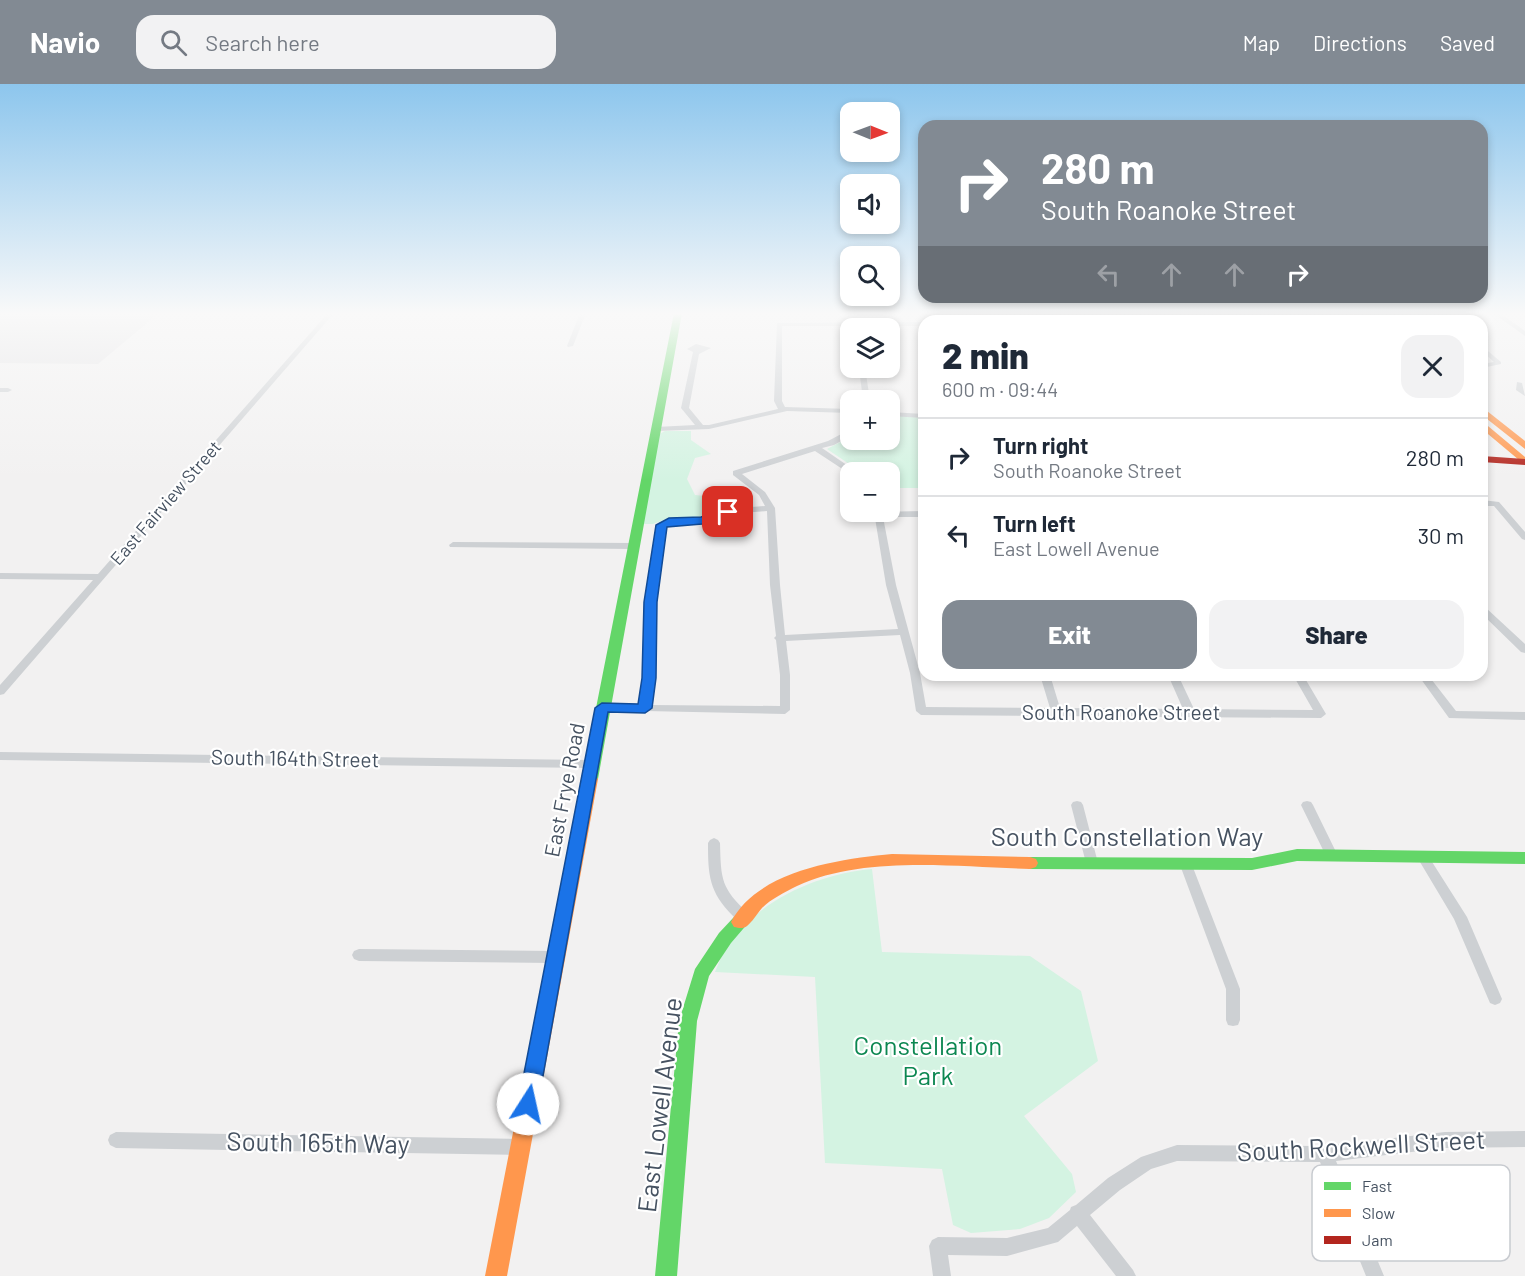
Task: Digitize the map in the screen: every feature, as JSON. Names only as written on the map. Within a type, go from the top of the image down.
[{"type":"street","name":"East Fairview Street","points":[[0,692],[283,369]]},
{"type":"street","name":"East Frye Road","points":[[496,1276],[554,957],[667,369]]},
{"type":"street","points":[[693,369],[685,408],[701,428]]},
{"type":"street","points":[[778,369],[778,401],[782,409]]},
{"type":"street","points":[[1518,383],[1520,390],[1525,394]]},
{"type":"street","points":[[656,429],[701,428],[782,409],[840,411]]},
{"type":"street","points":[[900,415],[918,416]]},
{"type":"street","points":[[1488,415],[1525,446]]},
{"type":"street","points":[[1488,430],[1521,462]]},
{"type":"street","points":[[602,708],[785,710],[785,675],[779,638],[771,508],[762,494],[736,473],[816,448],[840,437]]},
{"type":"street","points":[[816,448],[840,464]]},
{"type":"street","points":[[1488,459],[1521,462]]},
{"type":"street","points":[[1488,464],[1521,462]]},
{"type":"street","points":[[1488,503],[1496,504],[1525,537]]},
{"type":"street","points":[[645,708],[649,678],[650,602],[663,523],[699,521],[728,512],[771,508]]},
{"type":"street","points":[[900,513],[918,514]]},
{"type":"street","points":[[779,638],[902,632],[880,522]]},
{"type":"street","points":[[453,545],[633,546]]},
{"type":"street","points":[[0,576],[101,577]]},
{"type":"street","points":[[1488,615],[1525,650]]},
{"type":"street","name":"South Roanoke Street","points":[[902,632],[915,673],[921,711],[1321,714],[1302,681]]},
{"type":"street","points":[[1047,681],[1056,712]]},
{"type":"street","points":[[1176,681],[1190,713]]},
{"type":"street","points":[[1427,681],[1453,716],[1525,716]]},
{"type":"street","name":"South 164th Street","points":[[0,756],[591,764]]},
{"type":"street","points":[[1077,805],[1092,863]]},
{"type":"street","points":[[1307,806],[1332,856]]},
{"type":"street","points":[[714,843],[715,885],[728,903],[744,918]]},
{"type":"street","name":"South Constellation Way","points":[[744,918],[761,899],[804,876],[851,865],[902,861],[1186,865],[1252,864],[1297,855],[1525,858]]},
{"type":"street","points":[[1423,857],[1460,917],[1495,999]]},
{"type":"street","points":[[1186,865],[1233,989],[1233,1020]]},
{"type":"street","name":"East Lowell Avenue","points":[[666,1276],[688,1021],[701,974],[725,938],[744,918]]},
{"type":"street","points":[[359,955],[554,957]]},
{"type":"street","name":"South Rockwell Street","points":[[942,1276],[938,1246],[1007,1247],[1052,1236],[1114,1184],[1147,1163],[1177,1153],[1325,1154],[1445,1140],[1525,1139]]},
{"type":"street","name":"South 165th Way","points":[[116,1140],[521,1147]]},
{"type":"street","points":[[1325,1154],[1330,1165]]},
{"type":"street","points":[[1077,1214],[1126,1276]]},
{"type":"street","points":[[1369,1261],[1375,1276]]},
{"type":"green space","points":[[900,416],[918,417],[918,488],[900,488],[900,462],[846,462],[827,449],[840,442],[840,450],[900,450]]},
{"type":"green space","points":[[665,431],[691,431],[691,440],[711,454],[695,458],[687,479],[695,495],[705,496],[712,508],[750,504],[754,507],[720,511],[701,518],[670,518],[653,524],[642,524],[658,435]]},
{"type":"green space","name":"Constellation Park","points":[[872,869],[882,952],[1030,956],[1081,991],[1098,1061],[1024,1116],[1072,1174],[1076,1192],[1049,1218],[1020,1229],[971,1233],[953,1225],[942,1169],[825,1163],[815,977],[715,972],[729,943],[742,927],[775,901],[793,891],[832,876]]},
{"type":"traffic: fast","points":[[590,779],[667,369]]},
{"type":"traffic: fast","points":[[1030,863],[1252,864],[1297,855],[1525,858]]},
{"type":"traffic: fast","points":[[666,1276],[688,1021],[701,974],[725,938],[740,922]]},
{"type":"traffic: slow","points":[[1488,415],[1525,446]]},
{"type":"traffic: slow","points":[[1488,429],[1525,462]]},
{"type":"traffic: slow","points":[[496,1276],[590,779]]},
{"type":"traffic: slow","points":[[740,922],[762,898],[792,882],[823,870],[892,861],[1030,863]]},
{"type":"traffic: jam","points":[[1488,459],[1525,462]]},
{"type":"route","points":[[528,1104],[602,708],[645,708],[649,678],[650,602],[661,525],[669,521],[702,520],[728,512]]}]
